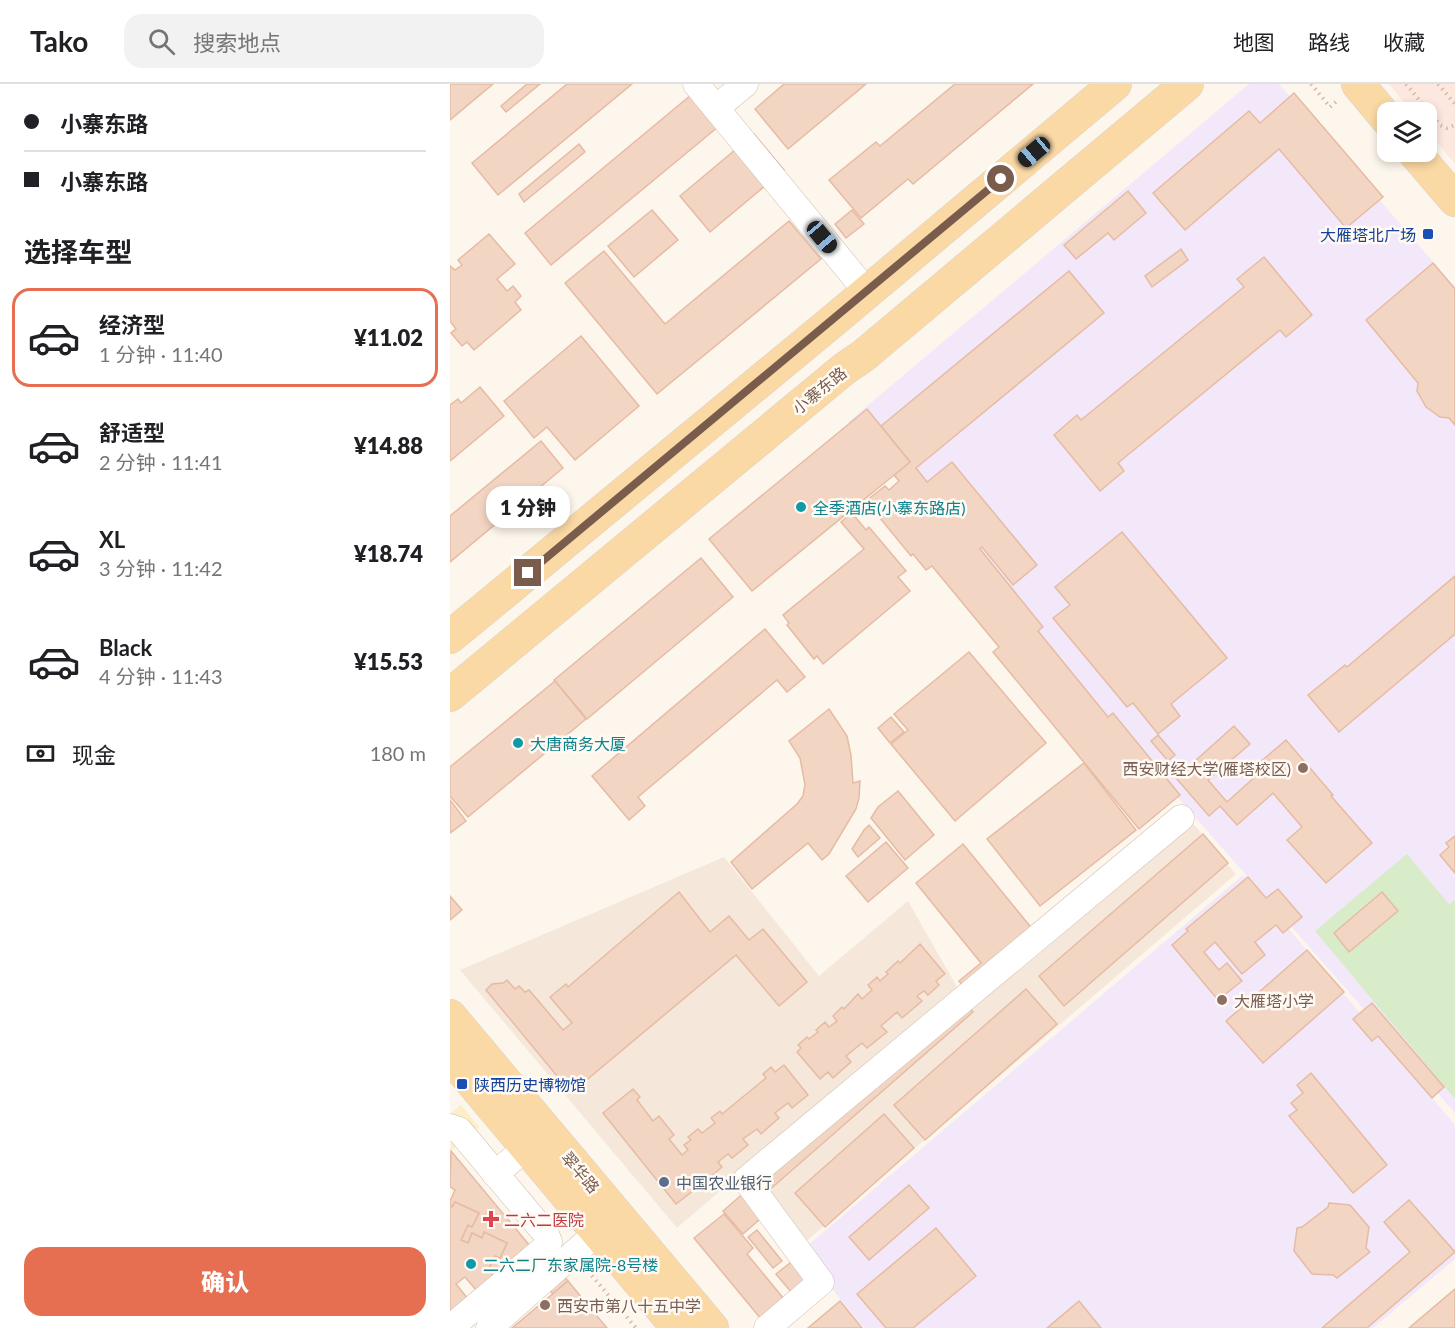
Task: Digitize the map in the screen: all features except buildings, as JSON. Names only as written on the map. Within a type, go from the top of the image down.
[{"type":"main road","points":[[450,637],[1115,84]]},
{"type":"main road","name":"小寨东路","points":[[450,695],[844,369],[863,356],[1187,84]]},
{"type":"main road","points":[[1358,84],[1377,107]]},
{"type":"main road","points":[[1423,162],[1455,200]]},
{"type":"main road","name":"翠华路","points":[[450,1016],[712,1328]]},
{"type":"main road","name":"翠华路","points":[[450,1056],[678,1328]]},
{"type":"street","points":[[696,84],[867,292]]},
{"type":"street","points":[[716,108],[745,84]]},
{"type":"street","points":[[767,1328],[821,1282],[746,1180],[1181,818]]},
{"type":"street","points":[[450,1127],[459,1130],[546,1234],[549,1242],[545,1248],[450,1328]]},
{"type":"street","points":[[495,1174],[526,1147]]},
{"type":"street","points":[[489,1328],[598,1232]]},
{"type":"path","points":[[1311,84],[1330,106]]},
{"type":"path","points":[[1406,84],[1440,125],[1447,128],[1455,125]]},
{"type":"path","points":[[1438,84],[1455,104]]},
{"type":"shaded area","name":"西安财经大学(雁塔校区)","points":[[1249,84],[1279,84],[1455,287],[1455,1113],[848,422]]},
{"type":"shaded area","points":[[1389,84],[1455,84],[1455,164],[1437,142],[1437,102],[1404,102]]},
{"type":"shaded area","points":[[1191,821],[1236,874],[804,1243],[758,1186]]},
{"type":"shaded area","points":[[724,857],[819,976],[908,901],[957,987],[677,1228],[460,970]]},
{"type":"shaded area","name":"大雁塔小学","points":[[1243,875],[1455,1125],[1455,1259],[1373,1328],[864,1328],[801,1251]]},
{"type":"green space","points":[[1407,854],[1449,904],[1455,900],[1455,1099],[1315,931]]},
{"type":"sand","points":[[461,1105],[479,1127],[451,1151],[450,1114]]},
{"type":"place","name":"大雁塔北广场","points":[[1428,234]]},
{"type":"place","name":"全季酒店(小寨东路店)","points":[[801,507]]},
{"type":"place","name":"大唐商务大厦","points":[[518,743]]},
{"type":"place","name":"西安财经大学(雁塔校区)","points":[[1303,768]]},
{"type":"place","name":"大雁塔小学","points":[[1222,1000]]},
{"type":"place","name":"陕西历史博物馆","points":[[462,1084]]},
{"type":"place","name":"中国农业银行","points":[[664,1182]]},
{"type":"place","name":"二六二医院","points":[[491,1219]]},
{"type":"place","name":"二六二厂东家属院-8号楼","points":[[471,1264]]},
{"type":"place","name":"西安市第八十五中学","points":[[545,1305]]},
{"type":"route","points":[[528,573],[1001,179]]}]
